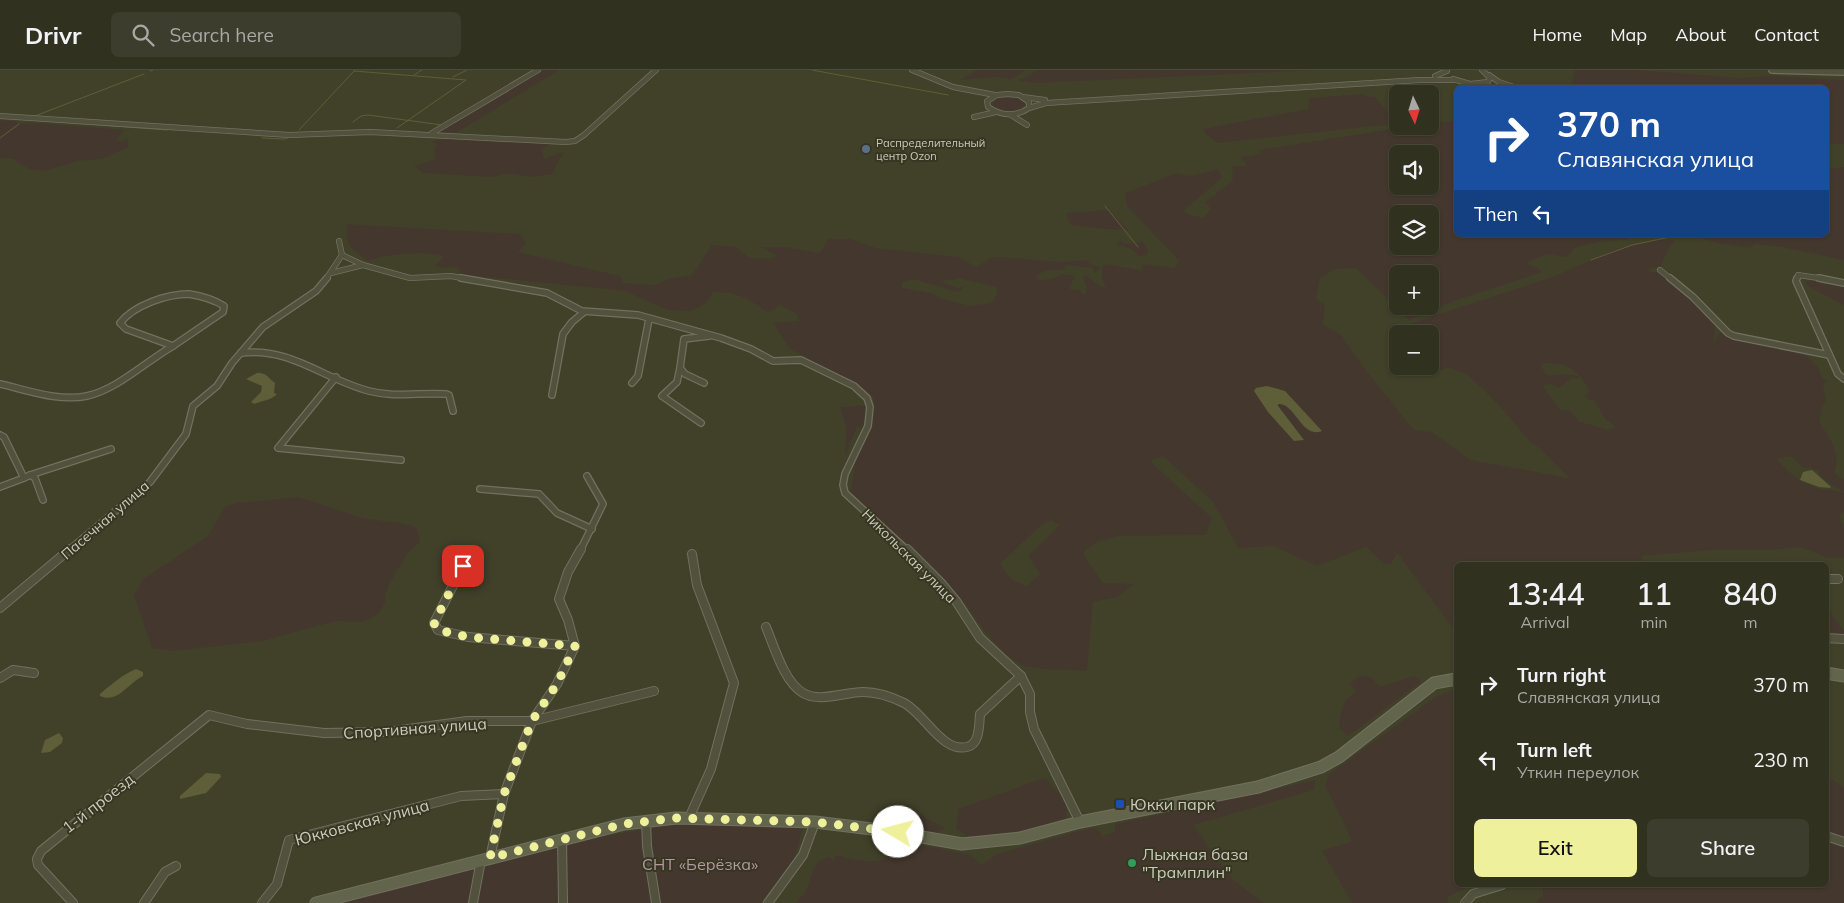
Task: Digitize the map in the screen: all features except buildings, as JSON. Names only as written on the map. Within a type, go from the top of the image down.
[{"type":"main road","points":[[1829,674],[1844,676]]},
{"type":"main road","points":[[316,903],[562,839],[624,824],[646,821],[689,818],[815,822],[893,831],[952,843],[975,844],[1020,838],[1080,822],[1258,786],[1321,767],[1339,757],[1434,684],[1454,679]]},
{"type":"street","points":[[430,134],[538,70]]},
{"type":"street","points":[[0,116],[290,135],[370,132],[566,142],[575,141],[656,70]]},
{"type":"street","points":[[912,70],[953,87],[997,95],[1014,94],[1045,100],[1436,76],[1447,70],[1448,74],[1456,80]]},
{"type":"street","points":[[1482,70],[1499,82],[1508,85]]},
{"type":"street","points":[[1772,70],[1844,72]]},
{"type":"street","points":[[1484,84],[1490,80],[1489,75]]},
{"type":"street","points":[[997,95],[974,117],[996,112],[1021,113],[1040,104],[1062,102],[1420,80],[1456,80],[1473,85],[1490,85]]},
{"type":"street","points":[[972,90],[996,112]]},
{"type":"street","points":[[1024,97],[1029,102],[1029,108]]},
{"type":"street","points":[[1021,113],[1023,121]]},
{"type":"street","points":[[1010,114],[1027,125]]},
{"type":"street","points":[[339,241],[342,254],[358,261],[363,266]]},
{"type":"street","name":"Пасечная улица","points":[[0,608],[150,482],[186,434],[193,406],[217,386],[225,372],[263,327],[307,298],[330,273],[342,254]]},
{"type":"street","points":[[330,273],[347,267],[363,266],[410,278],[451,276],[500,286],[547,292],[584,312],[638,315],[712,335]]},
{"type":"street","points":[[1660,270],[1693,296],[1734,336],[1829,355]]},
{"type":"street","points":[[1844,283],[1809,276],[1798,276],[1796,281],[1838,374],[1844,380]]},
{"type":"street","points":[[0,384],[53,395],[80,397],[96,394],[173,346],[222,312],[224,306],[216,299],[202,296],[178,294],[165,296],[124,318],[120,323],[126,329],[173,346]]},
{"type":"street","points":[[552,395],[563,334],[572,322],[584,312]]},
{"type":"street","points":[[632,382],[638,376],[649,319]]},
{"type":"street","points":[[701,423],[662,396],[677,382],[684,339],[712,335]]},
{"type":"street","name":"Никольская улица","points":[[712,335],[751,349],[773,362],[806,361],[854,386],[867,398],[870,407],[868,426],[845,474],[843,485],[845,493],[882,525],[941,583],[956,601],[980,638],[1021,676],[1030,694],[1030,712],[1034,729],[1080,822]]},
{"type":"street","points":[[241,353],[257,350],[266,351],[336,377],[367,391],[450,395],[453,411]]},
{"type":"street","points":[[680,368],[685,374],[704,384]]},
{"type":"street","points":[[336,377],[278,448],[401,460]]},
{"type":"street","points":[[1,437],[27,477],[35,478],[43,500]]},
{"type":"street","points":[[0,488],[110,449]]},
{"type":"street","points":[[473,903],[504,794],[532,721],[557,684],[575,646],[568,620],[559,599],[568,572],[592,529],[603,504],[586,476]]},
{"type":"street","points":[[480,489],[539,494],[557,513],[592,529]]},
{"type":"street","points":[[689,818],[711,769],[734,683],[697,586],[692,554]]},
{"type":"street","points":[[463,566],[434,623],[438,630],[468,637],[575,646]]},
{"type":"street","points":[[1829,579],[1838,579]]},
{"type":"street","points":[[766,627],[791,682],[803,693],[829,696],[865,692],[890,697],[907,704],[946,743],[957,748],[968,747],[975,742],[978,734],[980,714],[1021,676]]},
{"type":"street","points":[[1829,638],[1844,639]]},
{"type":"street","points":[[0,678],[14,670],[34,673]]},
{"type":"street","name":"Спортивная улица","points":[[209,715],[247,724],[324,733],[386,732],[467,721],[532,721],[654,691]]},
{"type":"street","name":"1-й проезд","points":[[73,903],[38,865],[37,859],[40,851],[209,715]]},
{"type":"street","name":"Юкковская улица","points":[[262,903],[277,884],[288,840],[461,796],[504,794]]},
{"type":"street","points":[[646,821],[656,903]]},
{"type":"street","points":[[768,903],[809,844],[814,834],[815,822]]},
{"type":"street","points":[[1829,837],[1844,842]]},
{"type":"street","points":[[562,839],[564,903]]},
{"type":"street","points":[[144,903],[165,872],[176,866]]},
{"type":"street","points":[[1465,903],[1473,894],[1496,887]]},
{"type":"green space","points":[[541,70],[559,70],[456,133],[430,131],[509,83],[516,85]]},
{"type":"green space","points":[[977,70],[1026,70],[1012,79],[996,77],[960,80]]},
{"type":"green space","points":[[1036,70],[1319,70],[1035,83],[1018,80],[1029,76]]},
{"type":"green space","points":[[1575,70],[1637,70],[1741,78],[1766,76],[1844,80],[1844,144],[1829,143],[1829,85],[1571,85]]},
{"type":"green space","points":[[1364,94],[1367,97],[1375,97],[1388,111],[1389,124],[1218,143],[1205,134],[1203,129],[1308,109],[1309,98]]},
{"type":"green space","points":[[1010,96],[1021,99],[1025,103],[1024,106],[1021,109],[1009,112],[993,106],[996,98]]},
{"type":"green space","points":[[0,120],[19,122],[17,124],[40,123],[124,130],[115,141],[122,141],[127,138],[128,147],[103,159],[78,161],[43,171],[29,169],[13,159],[0,158]]},
{"type":"green space","points":[[1454,121],[1454,237],[1630,237],[1629,239],[1599,242],[1574,248],[1566,257],[1554,254],[1543,255],[1526,263],[1538,268],[1542,272],[1439,307],[1439,265],[1389,265],[1389,300],[1356,268],[1336,269],[1320,278],[1316,299],[1325,305],[1323,324],[1341,335],[1367,372],[1414,430],[1432,432],[1471,460],[1569,478],[1539,448],[1529,441],[1505,412],[1467,375],[1447,367],[1439,369],[1439,325],[1406,325],[1555,276],[1616,249],[1659,240],[1675,240],[1664,257],[1661,267],[1650,268],[1648,271],[1661,273],[1716,320],[1713,344],[1720,332],[1740,339],[1801,350],[1819,368],[1821,376],[1827,381],[1823,385],[1826,400],[1819,422],[1833,446],[1836,459],[1834,472],[1844,480],[1844,492],[1819,475],[1819,471],[1811,468],[1805,469],[1790,456],[1776,459],[1791,474],[1814,487],[1844,493],[1844,512],[1839,514],[1844,528],[1844,558],[1828,558],[1800,547],[1771,550],[1712,550],[1641,556],[1644,562],[1454,562],[1454,629],[1397,553],[1391,564],[1384,564],[1366,547],[1317,566],[1273,546],[1238,548],[1213,502],[1163,456],[1150,461],[1212,518],[1206,535],[1120,536],[1096,542],[1083,553],[1103,583],[1135,584],[1117,597],[1093,602],[1087,671],[1027,667],[1001,650],[992,641],[962,599],[941,577],[850,494],[861,429],[857,426],[846,455],[846,428],[840,407],[875,405],[873,397],[839,375],[790,349],[773,323],[799,321],[797,314],[779,305],[769,313],[746,298],[731,293],[713,292],[705,304],[691,311],[668,310],[625,291],[464,275],[456,267],[445,268],[435,266],[444,256],[436,254],[417,253],[386,256],[369,261],[351,247],[347,237],[347,224],[520,234],[526,243],[518,252],[620,276],[623,283],[656,285],[668,279],[692,275],[712,245],[736,247],[749,258],[770,259],[778,256],[761,247],[786,247],[820,253],[828,239],[851,239],[876,248],[959,257],[976,267],[990,258],[1000,257],[1064,262],[1085,260],[1092,265],[1098,266],[1100,269],[1094,273],[1093,268],[1066,265],[1065,269],[1046,271],[1036,276],[1039,280],[1046,280],[1062,274],[1075,276],[1069,289],[1080,290],[1083,294],[1086,294],[1087,289],[1083,277],[1085,276],[1106,288],[1102,280],[1102,267],[1105,264],[1141,270],[1143,264],[1174,268],[1179,261],[1127,206],[1125,193],[1177,173],[1190,176],[1218,169],[1222,178],[1182,212],[1203,218],[1211,209],[1205,202],[1233,181],[1232,166],[1247,166],[1241,157],[1261,154],[1258,150],[1389,130],[1389,135],[1439,135],[1439,122]],"holes":[[[957,278],[997,287],[997,294],[991,303],[971,306],[942,299],[932,293],[902,288],[902,282],[913,279],[958,292],[965,286],[958,288],[940,281],[955,280]],[[1545,363],[1566,366],[1577,373],[1589,390],[1588,394],[1584,395],[1589,400],[1594,400],[1605,419],[1615,426],[1613,429],[1601,428],[1580,422],[1570,410],[1560,410],[1542,385],[1551,384],[1559,388],[1572,378],[1578,379],[1579,377],[1571,374],[1546,374],[1541,366]],[[1051,520],[1060,525],[1028,556],[1040,574],[1027,586],[1012,580],[1000,564],[1041,525]]]},
{"type":"green space","points":[[452,138],[552,143],[542,149],[544,159],[563,153],[552,174],[531,177],[510,173],[492,177],[423,173],[414,166],[435,159],[434,148],[438,145],[431,142]]},
{"type":"green space","points":[[1844,167],[1844,260],[1782,247],[1755,244],[1750,248],[1717,243],[1698,237],[1829,237],[1829,169]]},
{"type":"green space","points":[[1109,210],[1128,230],[1073,225],[1069,222],[1066,213]]},
{"type":"green space","points":[[1120,241],[1125,244],[1143,242],[1148,250],[1147,255],[1139,256],[1131,249],[1116,244]]},
{"type":"green space","points":[[1812,279],[1838,284],[1844,288],[1844,305],[1811,288],[1805,282]]},
{"type":"green space","points":[[1404,315],[1421,315],[1409,320]]},
{"type":"green space","points":[[299,497],[362,518],[406,524],[417,528],[420,542],[407,554],[388,586],[384,605],[378,614],[363,622],[335,621],[263,641],[173,651],[152,648],[134,596],[143,579],[208,536],[225,506]]},
{"type":"green space","points":[[1829,612],[1844,631],[1844,635],[1829,633]]},
{"type":"green space","points":[[1360,676],[1370,676],[1380,687],[1414,676],[1420,679],[1420,683],[1348,736],[1339,728],[1341,712],[1347,699],[1356,691],[1349,684]]},
{"type":"green space","points":[[1454,690],[1454,887],[1467,887],[1448,897],[1448,903],[1352,903],[1322,851],[1352,841],[1325,785],[1329,774],[1437,696]]},
{"type":"green space","points":[[1046,777],[1064,800],[1067,811],[1066,818],[990,838],[969,837],[956,829],[958,809]]},
{"type":"green space","points":[[1829,777],[1844,787],[1844,903],[1536,903],[1543,896],[1543,887],[1829,887]]},
{"type":"green space","name":"Лыжная база \"Трамплин\"","points":[[1315,780],[1314,790],[1193,825],[1232,879],[1264,903],[796,903],[805,892],[813,870],[819,862],[829,857],[833,861],[836,855],[871,861],[887,858],[902,847],[921,845],[970,855],[982,865],[997,854],[1091,828],[1098,829],[1102,836],[1115,832],[1115,824]]},
{"type":"green space","points":[[909,809],[945,828],[934,834],[892,826],[889,821],[890,813]]},
{"type":"green space","name":"СНТ «Берёзка»","points":[[690,823],[803,828],[794,859],[761,903],[324,903],[460,868],[552,847]]},
{"type":"shaded area","points":[[257,373],[265,374],[275,383],[274,393],[277,394],[254,404],[251,402],[261,392],[262,386],[246,379]]},
{"type":"shaded area","points":[[1267,386],[1285,391],[1322,431],[1315,432],[1309,430],[1290,409],[1278,404],[1304,440],[1294,441],[1268,412],[1254,391],[1256,388]]},
{"type":"shaded area","points":[[1812,470],[1831,487],[1819,487],[1800,480],[1803,472]]},
{"type":"shaded area","points":[[136,669],[143,672],[143,676],[123,692],[112,697],[100,696],[117,680]]},
{"type":"shaded area","points":[[59,733],[63,738],[62,743],[50,752],[41,753],[45,740]]},
{"type":"shaded area","points":[[206,773],[220,774],[221,777],[206,793],[180,799],[180,796]]},
{"type":"waterway","points":[[414,75],[422,70]]},
{"type":"waterway","points":[[453,77],[467,70]]},
{"type":"waterway","points":[[812,70],[948,95]]},
{"type":"waterway","points":[[299,130],[354,71]]},
{"type":"waterway","points":[[354,71],[466,80],[408,120]]},
{"type":"waterway","points":[[35,116],[144,74]]},
{"type":"waterway","points":[[353,122],[361,116],[368,115],[408,120]]},
{"type":"waterway","points":[[30,120],[167,130]]},
{"type":"waterway","points":[[397,128],[408,120]]},
{"type":"waterway","points":[[408,120],[442,125]]},
{"type":"waterway","points":[[0,138],[19,124]]},
{"type":"waterway","points":[[262,138],[285,139],[292,136]]},
{"type":"waterway","points":[[1105,206],[1138,247]]},
{"type":"waterway","points":[[1591,260],[1632,245],[1670,237]]},
{"type":"place","name":"Распределительный центр Ozon","points":[[866,149]]},
{"type":"place","name":"Юкки парк","points":[[1120,804]]},
{"type":"place","name":"Лыжная база \"Трамплин\"","points":[[1132,863]]},
{"type":"route","points":[[463,566],[434,623],[438,630],[468,637],[575,646],[557,684],[532,721],[504,794],[490,858],[624,824],[676,818],[815,822],[898,832]]}]
